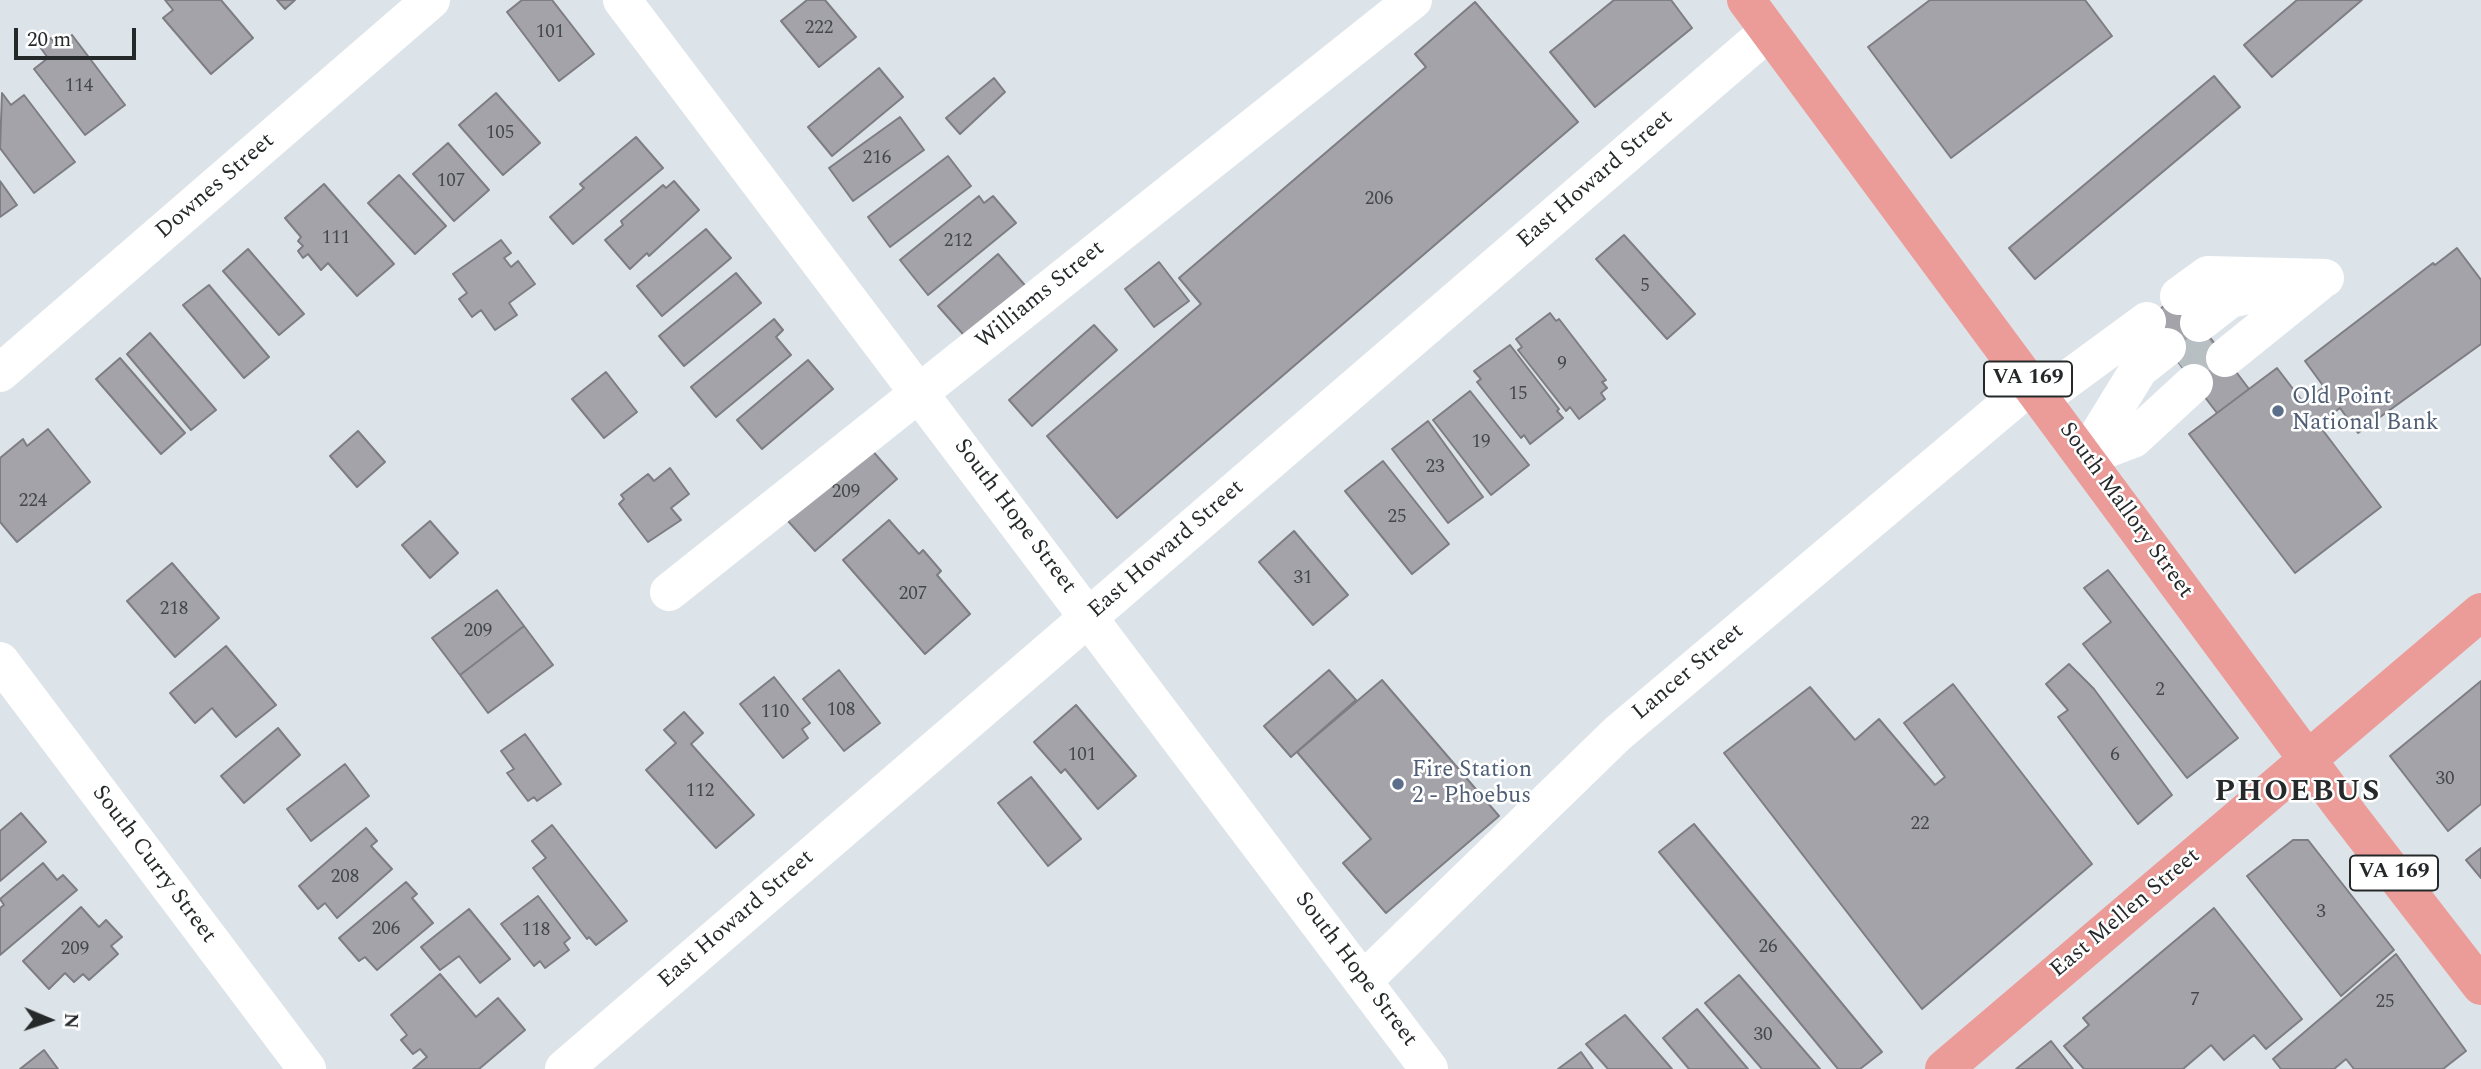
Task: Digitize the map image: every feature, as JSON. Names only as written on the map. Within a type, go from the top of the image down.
[{"type":"main road","name":"South Mallory Street","points":[[1746,0],[2308,761],[2481,986]]},
{"type":"main road","name":"East Mellen Street","points":[[1944,1069],[2481,612]]},
{"type":"street","name":"Downes Street","points":[[0,373],[431,0]]},
{"type":"street","name":"South Hope Street","points":[[622,0],[1429,1069]]},
{"type":"street","name":"Williams Street","points":[[670,592],[1413,0]]},
{"type":"street","name":"East Howard Street","points":[[564,1069],[1769,31]]},
{"type":"street","points":[[2208,275],[2325,278],[2245,312],[2204,330],[2208,275]]},
{"type":"street","name":"Lancer Street","points":[[1364,980],[1617,734],[2037,391],[2172,355],[2133,439],[2085,457]]},
{"type":"street","name":"South Curry Street","points":[[0,661],[307,1069]]},
{"type":"building","points":[[165,0],[221,0],[253,38],[211,74],[163,18],[173,10]]},
{"type":"building","points":[[277,0],[295,0],[285,9]]},
{"type":"building","points":[[522,0],[552,0],[594,54],[559,81],[507,12]]},
{"type":"building","points":[[807,0],[825,0],[856,37],[819,67],[781,21]]},
{"type":"building","points":[[1614,0],[1671,0],[1692,28],[1595,107],[1550,52]]},
{"type":"building","points":[[1930,0],[2085,0],[2112,36],[1951,158],[1868,47]]},
{"type":"building","points":[[2297,0],[2362,0],[2272,77],[2244,45]]},
{"type":"building","points":[[1475,2],[1578,122],[1117,518],[1047,436],[1201,304],[1179,278],[1426,67],[1415,54]]},
{"type":"building","points":[[72,35],[125,105],[85,135],[34,69],[48,58],[40,47],[51,38],[58,47]]},
{"type":"building","points":[[879,68],[903,97],[832,156],[808,127]]},
{"type":"building","points":[[2214,76],[2240,107],[2035,279],[2009,248]]},
{"type":"building","points":[[994,78],[1005,92],[960,134],[946,118]]},
{"type":"building","points":[[2,93],[11,105],[24,95],[75,162],[34,193],[0,148]]},
{"type":"building","points":[[496,93],[540,143],[503,175],[459,125]]},
{"type":"building","points":[[900,117],[924,150],[853,201],[829,168]]},
{"type":"building","points":[[636,137],[663,168],[573,244],[550,217],[584,188],[580,184]]},
{"type":"building","points":[[448,143],[489,190],[454,221],[413,174]]},
{"type":"building","points":[[948,156],[971,186],[890,247],[868,217]]},
{"type":"building","points":[[399,175],[446,226],[415,254],[368,203]]},
{"type":"building","points":[[0,181],[17,205],[0,217]]},
{"type":"building","points":[[674,181],[699,210],[649,256],[647,253],[630,269],[605,240],[623,225],[621,221],[663,185],[666,188]]},
{"type":"building","points":[[324,184],[394,264],[357,296],[328,263],[321,270],[308,254],[303,258],[298,251],[303,246],[298,241],[301,237],[285,218]]},
{"type":"building","points":[[979,196],[984,203],[993,196],[1016,223],[928,295],[900,260]]},
{"type":"building","points":[[706,229],[731,258],[662,316],[637,286]]},
{"type":"building","points":[[1624,235],[1695,314],[1667,339],[1596,259]]},
{"type":"building","points":[[501,240],[511,253],[504,258],[511,267],[518,261],[535,284],[509,303],[517,315],[495,330],[481,310],[472,317],[459,299],[467,293],[453,274]]},
{"type":"building","name":"Old Point National Bank","points":[[2457,248],[2481,280],[2481,344],[2358,433],[2340,408],[2318,424],[2381,507],[2295,573],[2189,434],[2277,368],[2303,402],[2324,387],[2305,361],[2433,263],[2435,265]]},
{"type":"building","points":[[248,249],[304,314],[279,335],[223,271]]},
{"type":"building","points":[[998,254],[1029,290],[970,342],[938,306]]},
{"type":"building","points":[[1159,262],[1189,301],[1154,327],[1125,289]]},
{"type":"building","points":[[736,273],[761,303],[684,366],[659,336]]},
{"type":"building","points":[[209,285],[269,357],[244,378],[183,305]]},
{"type":"building","points":[[2178,295],[2249,389],[2217,413],[2146,320]]},
{"type":"building","points":[[1550,313],[1556,321],[1559,319],[1606,380],[1602,382],[1607,388],[1601,393],[1605,399],[1579,419],[1570,407],[1566,411],[1518,350],[1522,347],[1516,339]]},
{"type":"building","points":[[774,319],[783,330],[776,337],[791,355],[716,417],[691,387]]},
{"type":"building","points":[[1094,325],[1117,350],[1032,426],[1009,400]]},
{"type":"building","points":[[150,333],[216,410],[191,430],[127,354]]},
{"type":"building","points":[[1510,345],[1563,418],[1530,444],[1524,435],[1521,438],[1477,382],[1481,379],[1474,371]]},
{"type":"building","points":[[120,358],[185,433],[161,454],[96,379]]},
{"type":"building","points":[[808,360],[833,389],[762,449],[737,420]]},
{"type":"building","points":[[606,372],[637,412],[604,438],[572,399]]},
{"type":"building","points":[[1470,391],[1529,465],[1491,495],[1433,420]]},
{"type":"building","points":[[1428,421],[1483,497],[1448,523],[1392,449]]},
{"type":"building","points":[[48,429],[90,482],[17,542],[0,522],[0,458],[23,439],[27,446]]},
{"type":"building","points":[[358,431],[385,462],[357,487],[330,456]]},
{"type":"building","points":[[863,440],[897,479],[815,551],[788,521]]},
{"type":"building","points":[[1383,461],[1449,544],[1412,574],[1345,491]]},
{"type":"building","points":[[670,468],[689,494],[671,508],[681,520],[648,542],[619,504],[624,499],[621,495],[648,474],[654,481]]},
{"type":"building","points":[[889,520],[919,554],[923,550],[941,571],[937,575],[970,614],[925,654],[843,560]]},
{"type":"building","points":[[430,521],[458,553],[430,578],[402,545]]},
{"type":"building","points":[[1294,531],[1348,595],[1313,625],[1259,562]]},
{"type":"building","points":[[172,563],[219,618],[175,657],[127,601]]},
{"type":"building","points":[[2108,570],[2238,738],[2187,778],[2083,644],[2111,622],[2084,588]]},
{"type":"building","points":[[497,590],[524,626],[460,675],[432,638]]},
{"type":"building","points":[[524,626],[553,665],[488,713],[460,675]]},
{"type":"building","points":[[226,646],[276,705],[236,737],[212,708],[195,723],[170,693]]},
{"type":"building","points":[[2069,664],[2094,689],[2172,795],[2138,824],[2058,717],[2068,710],[2046,684]]},
{"type":"building","points":[[839,670],[880,723],[844,751],[803,699]]},
{"type":"building","points":[[1329,670],[1356,700],[1291,757],[1264,726]]},
{"type":"building","points":[[774,677],[810,723],[802,729],[808,738],[783,758],[740,704]]},
{"type":"building","name":"Fire Station 2 - Phoebus","points":[[1382,680],[1499,816],[1386,913],[1343,863],[1371,839],[1297,752]]},
{"type":"building","points":[[2481,681],[2481,804],[2448,831],[2390,756]]},
{"type":"building","points":[[1953,684],[2092,864],[1922,1009],[1724,753],[1810,687],[1855,740],[1879,719],[1935,785],[1945,777],[1904,723]]},
{"type":"building","points":[[1076,705],[1136,776],[1098,809],[1065,769],[1061,773],[1034,742]]},
{"type":"building","points":[[684,712],[703,733],[691,744],[754,815],[716,848],[646,770],[676,743],[664,730]]},
{"type":"building","points":[[278,728],[300,755],[244,803],[221,776]]},
{"type":"building","points":[[525,734],[561,784],[537,801],[534,797],[528,801],[507,773],[514,769],[501,751]]},
{"type":"building","points":[[345,764],[369,796],[311,841],[287,809]]},
{"type":"building","points":[[1031,777],[1081,839],[1048,866],[998,803]]},
{"type":"building","points":[[21,813],[46,842],[0,881],[0,831]]},
{"type":"building","points":[[1694,824],[1882,1052],[1860,1069],[1838,1069],[1659,852]]},
{"type":"building","points":[[552,825],[627,921],[596,945],[589,937],[587,939],[533,868],[546,858],[532,841]]},
{"type":"building","points":[[366,828],[377,841],[371,846],[392,869],[337,918],[325,903],[318,909],[299,886]]},
{"type":"building","points":[[2293,840],[2308,840],[2394,950],[2341,996],[2247,876]]},
{"type":"building","points":[[2481,848],[2481,878],[2466,860]]},
{"type":"building","points":[[43,863],[57,880],[63,875],[77,890],[0,955],[0,908],[4,905],[0,899]]},
{"type":"building","points":[[406,882],[417,894],[412,898],[433,923],[377,970],[365,957],[359,961],[339,938]]},
{"type":"building","points":[[538,896],[570,938],[564,943],[569,950],[545,968],[540,961],[534,966],[501,924]]},
{"type":"building","points":[[81,907],[99,927],[106,920],[122,937],[111,946],[118,954],[89,980],[83,974],[74,982],[65,973],[49,989],[23,961]]},
{"type":"building","points":[[2214,908],[2302,1019],[2266,1049],[2254,1035],[2224,1060],[2211,1045],[2183,1069],[2084,1069],[2064,1046],[2089,1025],[2083,1018]]},
{"type":"building","points":[[469,909],[510,959],[480,983],[459,956],[440,970],[421,947]]},
{"type":"building","points":[[2396,954],[2466,1051],[2443,1069],[2354,1069],[2346,1059],[2334,1069],[2281,1069],[2273,1059]]},
{"type":"building","points":[[440,974],[476,1017],[498,998],[525,1030],[479,1069],[413,1069],[427,1057],[420,1049],[413,1054],[401,1040],[407,1035],[391,1015]]},
{"type":"building","points":[[1739,975],[1820,1069],[1762,1069],[1705,1003]]},
{"type":"building","points":[[1697,1009],[1748,1069],[1689,1069],[1663,1038]]},
{"type":"building","points":[[1625,1015],[1672,1069],[1608,1069],[1586,1044]]},
{"type":"building","points":[[2051,1041],[2073,1069],[2016,1069]]},
{"type":"building","points":[[44,1050],[58,1069],[20,1069]]},
{"type":"building","points":[[1581,1052],[1593,1069],[1558,1069]]},
{"type":"tunnel","points":[[2182,367],[2214,342]]},
{"type":"place","name":"Old Point National Bank","points":[[2278,411]]},
{"type":"place","name":"Fire Station 2 - Phoebus","points":[[1398,784]]},
{"type":"district","name":"PHOEBUS","points":[[2298,794]]}]
